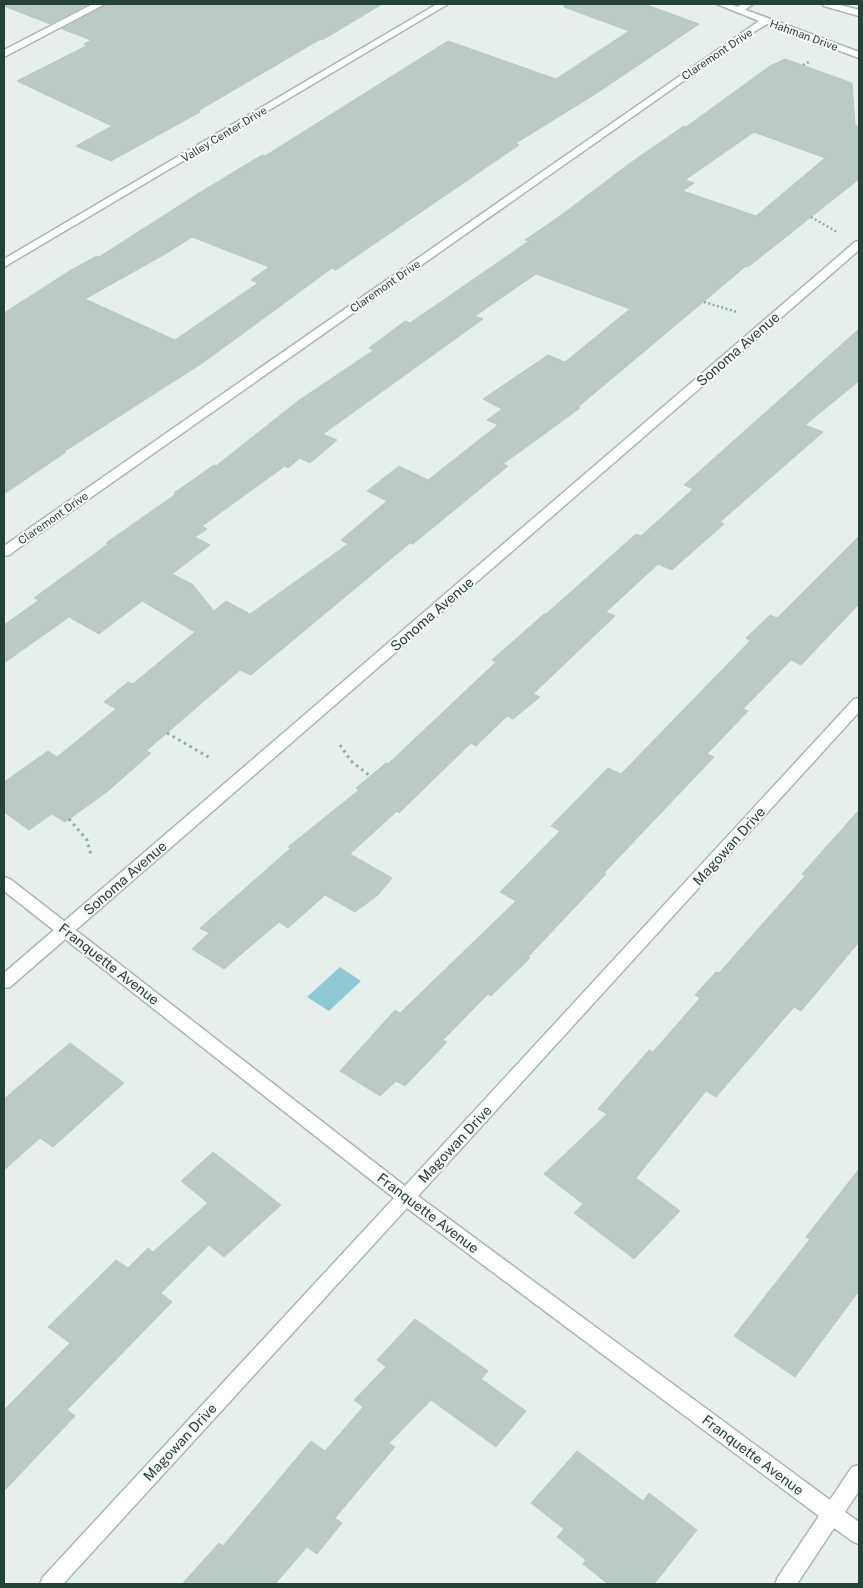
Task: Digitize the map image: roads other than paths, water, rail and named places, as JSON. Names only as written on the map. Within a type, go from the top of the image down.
[{"type":"street","points":[[4,54],[100,4]]},
{"type":"street","name":"Valley Center Drive","points":[[4,264],[443,4]]},
{"type":"street","name":"Hahman Drive","points":[[722,4],[859,55]]},
{"type":"street","points":[[739,10],[748,4]]},
{"type":"street","points":[[828,4],[859,13]]},
{"type":"street","name":"Claremont Drive","points":[[4,552],[766,21]]},
{"type":"street","name":"Sonoma Avenue","points":[[4,982],[859,244]]},
{"type":"street","name":"Magowan Drive","points":[[50,1584],[405,1196],[601,987],[859,703]]},
{"type":"street","name":"Franquette Avenue","points":[[4,883],[405,1196],[859,1534]]},
{"type":"street","points":[[785,1584],[859,1474]]},
{"type":"water","points":[[340,967],[361,981],[329,1011],[307,997]]}]
